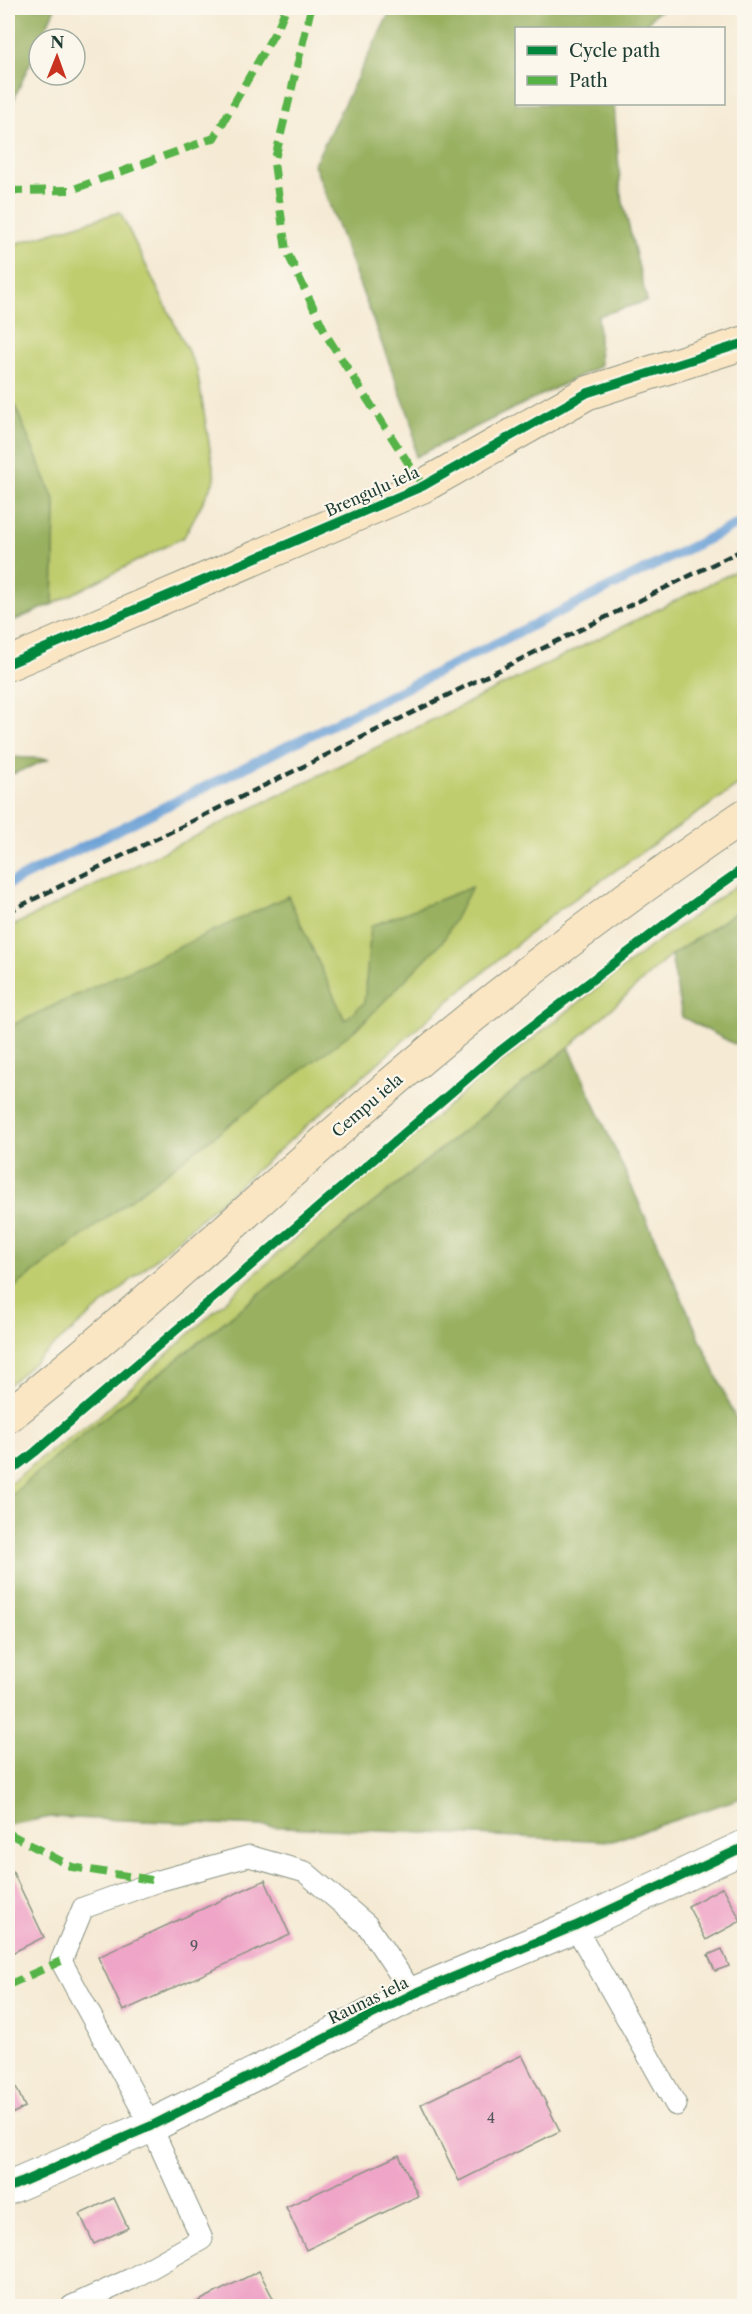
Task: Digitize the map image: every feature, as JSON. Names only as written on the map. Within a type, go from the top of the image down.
[{"type":"main road","name":"Brenguļu iela","points":[[8,664],[423,486],[587,393],[744,343]]},
{"type":"main road","name":"Cempu iela","points":[[8,1416],[78,1361],[408,1070],[548,957],[674,863],[744,816]]},
{"type":"street","name":"Raunas iela","points":[[8,2188],[151,2126],[412,1994],[575,1926],[744,1847]]},
{"type":"lane","points":[[72,2307],[133,2278],[202,2239],[151,2126],[61,1961],[82,1908],[158,1881],[249,1856],[305,1872],[367,1925],[412,1994]]},
{"type":"lane","points":[[575,1926],[676,2105]]},
{"type":"green space","points":[[8,8],[55,8],[46,27],[27,27],[27,70],[8,112]]},
{"type":"green space","points":[[392,8],[668,8],[657,12],[643,27],[515,27],[515,105],[614,105],[621,194],[647,301],[598,316],[600,366],[415,457],[413,426],[314,164]]},
{"type":"green space","points":[[120,212],[197,370],[215,479],[184,537],[53,604],[55,502],[8,389],[8,246]]},
{"type":"green space","points":[[8,389],[55,502],[53,604],[8,623]]},
{"type":"green space","points":[[744,567],[744,781],[553,914],[438,1010],[121,1289],[8,1385],[8,928]]},
{"type":"green space","points":[[8,757],[49,759],[8,776]]},
{"type":"green space","points":[[744,880],[744,907],[671,955],[569,1047],[66,1448],[8,1498],[8,1485],[50,1451],[96,1419],[287,1245],[468,1089],[651,946]]},
{"type":"green space","points":[[472,887],[443,941],[359,1027],[8,1292],[8,1027],[288,896],[345,1020],[364,1003],[371,926]]},
{"type":"green space","points":[[744,907],[744,1049],[682,1017],[671,955]]},
{"type":"green space","points":[[569,1047],[744,1437],[744,1797],[612,1841],[51,1817],[8,1825],[8,1498],[66,1448]]},
{"type":"building","points":[[8,1862],[44,1937],[8,1955]]},
{"type":"building","points":[[265,1880],[290,1935],[123,2011],[98,1957]]},
{"type":"building","points":[[723,1887],[741,1921],[706,1940],[688,1906]]},
{"type":"building","points":[[722,1949],[729,1966],[715,1971],[708,1955]]},
{"type":"building","points":[[522,2055],[560,2131],[459,2181],[421,2104]]},
{"type":"building","points":[[8,2069],[25,2107],[8,2116]]},
{"type":"building","points":[[399,2155],[418,2196],[306,2250],[286,2207]]},
{"type":"building","points":[[114,2198],[128,2228],[94,2244],[80,2214]]},
{"type":"building","points":[[259,2271],[277,2306],[189,2306]]},
{"type":"waterway","points":[[8,884],[744,521]]},
{"type":"railway","points":[[8,912],[744,549]]},
{"type":"marked path","points":[[8,191],[71,190],[214,138],[278,27],[286,8]]},
{"type":"marked path","points":[[311,8],[274,163],[286,250],[328,338],[423,486]]},
{"type":"marked path","points":[[8,1833],[72,1867],[158,1881]]},
{"type":"marked path","points":[[8,1985],[61,1961]]},
{"type":"cycle path","points":[[8,664],[423,486],[587,393],[744,343]]},
{"type":"cycle path","points":[[8,1473],[497,1053],[665,924],[744,868]]},
{"type":"cycle path","points":[[8,2188],[151,2126],[413,1994],[575,1926],[744,1847]]}]
